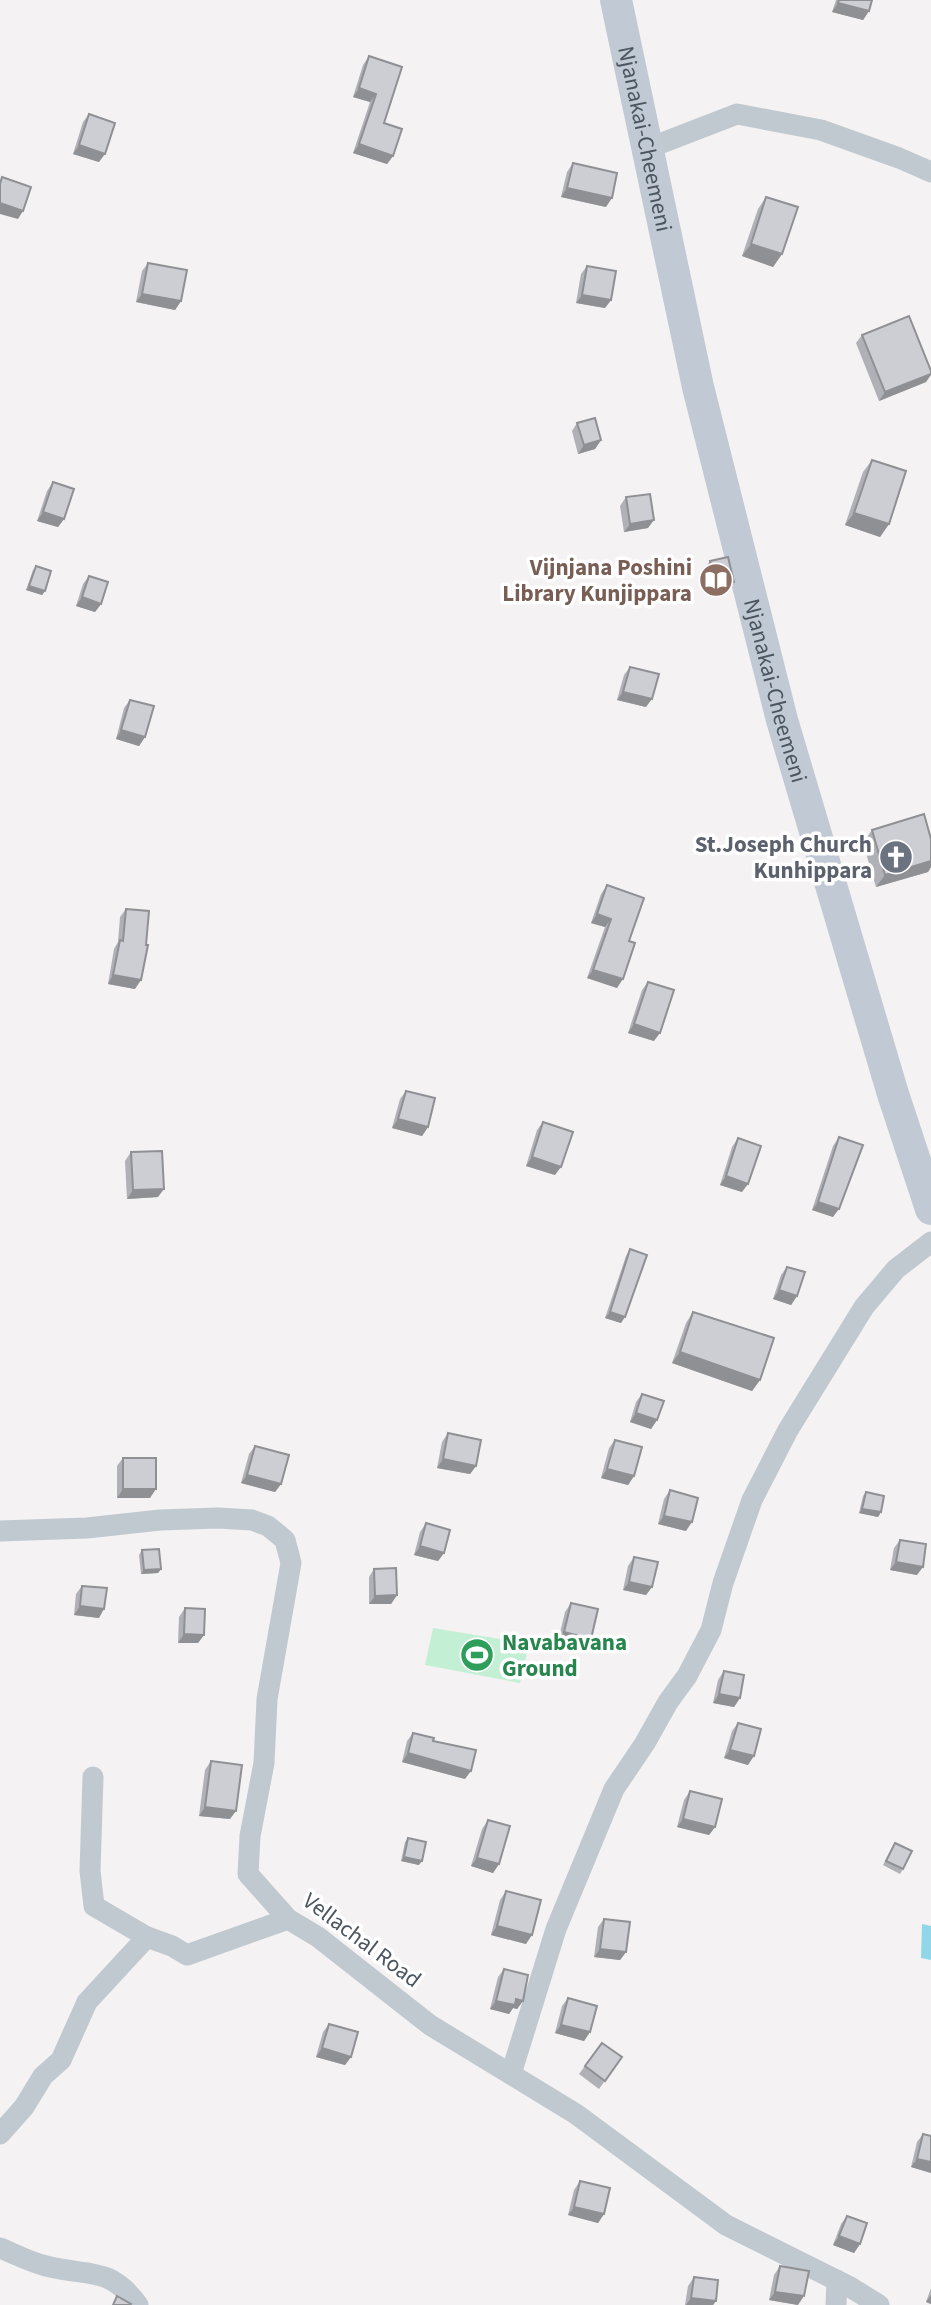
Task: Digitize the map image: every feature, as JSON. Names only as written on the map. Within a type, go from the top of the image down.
[{"type":"main road","name":"Njanakai-Cheemeni","points":[[616,0],[698,387],[782,720],[893,1094],[931,1209]]},
{"type":"street","points":[[649,148],[737,114],[821,130],[931,172]]},
{"type":"street","points":[[510,2074],[556,1929],[614,1789],[687,1676],[711,1630],[723,1583],[752,1500],[788,1430],[864,1307],[896,1269],[931,1242]]},
{"type":"street","name":"Vellachal Road","points":[[0,1531],[87,1528],[218,1517],[252,1520],[268,1525],[285,1541],[291,1563],[267,1699],[264,1763],[250,1836],[248,1874],[288,1919],[318,1937],[430,2025],[576,2114],[726,2225],[837,2280],[879,2305]]},
{"type":"street","points":[[93,1777],[90,1871],[94,1906],[147,1937],[187,1955],[288,1919]]},
{"type":"street","points":[[0,2134],[24,2107],[43,2077],[61,2060],[87,2002],[147,1937]]},
{"type":"street","points":[[0,2248],[42,2265],[71,2272],[102,2274],[130,2294],[138,2305]]},
{"type":"street","points":[[836,2305],[837,2280]]},
{"type":"green space","name":"Navabavana Ground","points":[[433,1628],[529,1644],[520,1683],[425,1665]]},
{"type":"water","points":[[922,1924],[931,1926],[931,1960],[921,1958]]},
{"type":"building","points":[[839,0],[872,0],[869,11],[838,3]]},
{"type":"building","points":[[369,56],[402,67],[384,123],[402,129],[393,156],[359,144],[376,94],[359,88]]},
{"type":"building","points":[[89,114],[115,123],[105,154],[79,145]]},
{"type":"building","points":[[573,163],[617,173],[612,198],[567,188]]},
{"type":"building","points":[[2,177],[31,187],[23,211],[0,203]]},
{"type":"building","points":[[766,197],[798,207],[782,254],[751,244]]},
{"type":"building","points":[[148,263],[187,270],[181,301],[142,294]]},
{"type":"building","points":[[587,266],[616,271],[611,300],[582,295]]},
{"type":"building","points":[[909,316],[931,374],[885,392],[862,335]]},
{"type":"building","points":[[595,418],[601,440],[584,445],[577,423]]},
{"type":"building","points":[[872,460],[906,471],[889,524],[854,513]]},
{"type":"building","points":[[53,482],[74,489],[64,519],[43,512]]},
{"type":"building","points":[[650,494],[654,520],[630,524],[626,497]]},
{"type":"building","points":[[728,557],[734,582],[716,587],[710,561]]},
{"type":"building","points":[[36,566],[51,571],[45,591],[29,586]]},
{"type":"building","points":[[89,576],[108,582],[101,604],[82,597]]},
{"type":"building","points":[[630,667],[659,674],[652,699],[623,692]]},
{"type":"building","points":[[130,700],[154,706],[145,737],[121,730]]},
{"type":"building","name":"St.Joseph Church Kunhippara","points":[[924,814],[931,839],[931,861],[885,875],[872,830]]},
{"type":"building","points":[[607,885],[644,898],[629,941],[635,943],[623,979],[593,970],[611,919],[597,914]]},
{"type":"building","points":[[126,909],[149,911],[148,945],[141,980],[113,975],[120,940],[123,941]]},
{"type":"building","points":[[648,982],[674,990],[660,1033],[634,1024]]},
{"type":"building","points":[[406,1091],[435,1098],[428,1127],[398,1119]]},
{"type":"building","points":[[543,1122],[573,1132],[561,1167],[532,1157]]},
{"type":"building","points":[[839,1137],[863,1145],[839,1209],[818,1202]]},
{"type":"building","points":[[738,1138],[761,1146],[748,1184],[726,1176]]},
{"type":"building","points":[[162,1151],[164,1189],[133,1190],[131,1152]]},
{"type":"building","points":[[630,1249],[647,1255],[625,1317],[610,1312]]},
{"type":"building","points":[[787,1267],[805,1272],[797,1296],[779,1290]]},
{"type":"building","points":[[693,1312],[774,1338],[760,1380],[680,1352]]},
{"type":"building","points":[[642,1394],[664,1401],[657,1420],[636,1413]]},
{"type":"building","points":[[448,1433],[481,1440],[476,1466],[443,1459]]},
{"type":"building","points":[[615,1440],[642,1447],[634,1476],[607,1469]]},
{"type":"building","points":[[255,1446],[289,1455],[281,1484],[247,1475]]},
{"type":"building","points":[[123,1458],[156,1458],[156,1489],[123,1489]]},
{"type":"building","points":[[670,1490],[698,1498],[692,1522],[664,1516]]},
{"type":"building","points":[[866,1492],[884,1496],[881,1512],[862,1509]]},
{"type":"building","points":[[426,1523],[450,1530],[444,1553],[420,1546]]},
{"type":"building","points":[[900,1540],[926,1544],[923,1567],[896,1562]]},
{"type":"building","points":[[159,1549],[161,1569],[144,1570],[142,1550]]},
{"type":"building","points":[[634,1557],[658,1562],[652,1587],[629,1582]]},
{"type":"building","points":[[396,1568],[397,1595],[375,1596],[374,1569]]},
{"type":"building","points":[[82,1586],[107,1588],[104,1609],[80,1606]]},
{"type":"building","points":[[571,1603],[598,1609],[591,1639],[564,1632]]},
{"type":"building","points":[[185,1608],[205,1609],[204,1635],[184,1634]]},
{"type":"building","points":[[724,1671],[744,1675],[740,1698],[719,1694]]},
{"type":"building","points":[[738,1723],[761,1729],[754,1756],[730,1750]]},
{"type":"building","points":[[413,1733],[434,1738],[433,1741],[476,1750],[471,1771],[408,1753]]},
{"type":"building","points":[[211,1761],[242,1765],[236,1811],[205,1807]]},
{"type":"building","points":[[690,1791],[722,1799],[715,1827],[683,1819]]},
{"type":"building","points":[[488,1820],[510,1826],[499,1864],[477,1858]]},
{"type":"building","points":[[408,1838],[426,1842],[422,1861],[404,1857]]},
{"type":"building","points":[[895,1843],[912,1851],[903,1869],[886,1861]]},
{"type":"building","points":[[506,1891],[541,1900],[532,1935],[497,1926]]},
{"type":"building","points":[[604,1919],[630,1922],[626,1952],[600,1949]]},
{"type":"building","points":[[504,1969],[528,1975],[523,2001],[516,1999],[515,2005],[496,2001]]},
{"type":"building","points":[[568,1998],[597,2006],[590,2032],[561,2025]]},
{"type":"building","points":[[329,2024],[358,2032],[351,2057],[322,2048]]},
{"type":"building","points":[[602,2043],[622,2057],[605,2081],[585,2066]]},
{"type":"building","points":[[923,2134],[931,2136],[931,2162],[917,2159]]},
{"type":"building","points":[[580,2181],[610,2188],[604,2214],[574,2207]]},
{"type":"building","points":[[847,2216],[867,2223],[860,2244],[839,2236]]},
{"type":"building","points":[[780,2266],[809,2271],[804,2296],[775,2292]]},
{"type":"building","points":[[694,2277],[718,2280],[716,2301],[691,2298]]},
{"type":"building","points":[[117,2296],[131,2304],[113,2305]]},
{"type":"place","name":"Vijnjana Poshini Library Kunjippara","points":[[716,580]]},
{"type":"place","name":"St.Joseph Church Kunhippara","points":[[896,857]]},
{"type":"place","name":"Navabavana Ground","points":[[477,1655]]}]
